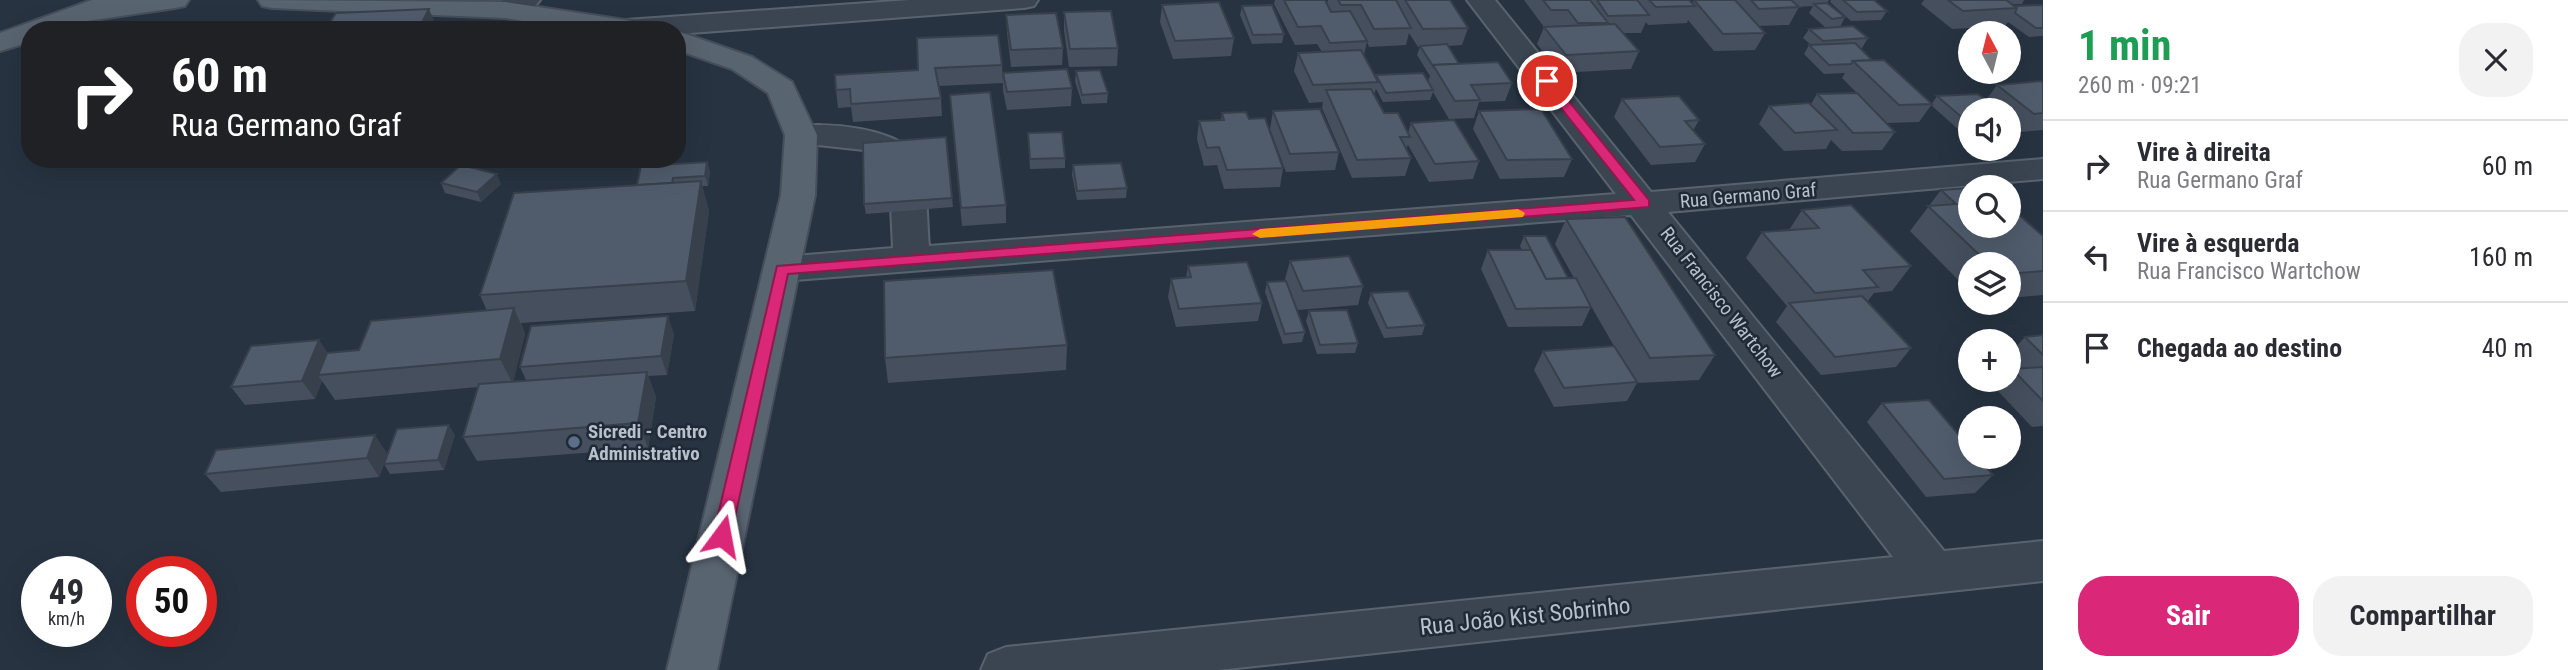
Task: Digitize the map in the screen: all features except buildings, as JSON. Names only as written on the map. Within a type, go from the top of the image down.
[{"type":"main road","points":[[60,21],[119,0]]},
{"type":"main road","points":[[83,13],[175,0]]},
{"type":"main road","points":[[272,0],[515,5],[591,21]]},
{"type":"main road","points":[[0,42],[21,35]]},
{"type":"main road","points":[[686,43],[743,63],[781,88],[801,135],[798,195],[692,670]]},
{"type":"street","points":[[686,25],[1024,0]]},
{"type":"street","name":"Rua Francisco Wartchow","points":[[1482,0],[1934,573]]},
{"type":"street","points":[[801,135],[872,141],[896,150],[905,163],[912,261]]},
{"type":"street","name":"Rua Germano Graf","points":[[782,269],[1644,204],[2043,169]]},
{"type":"street","name":"Rua João Kist Sobrinho","points":[[1006,670],[2043,561]]},
{"type":"slow traffic","points":[[1260,234],[1518,213]]},
{"type":"place","name":"Sicredi - Centro Administrativo","points":[[574,442]]},
{"type":"route","points":[[722,536],[782,269],[1644,204],[1547,81]]}]
